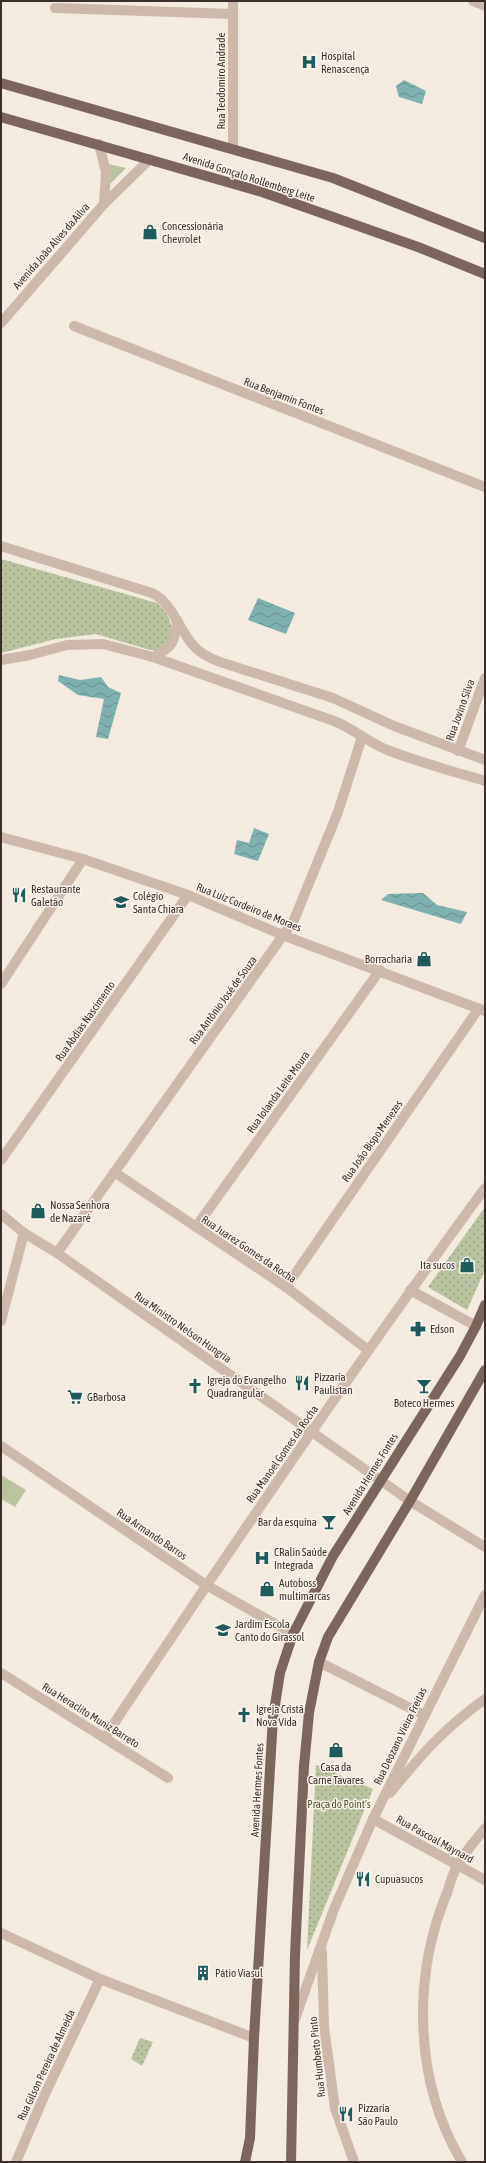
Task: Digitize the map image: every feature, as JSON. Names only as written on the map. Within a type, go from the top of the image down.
[{"type":"main road","name":"Avenida Gonçalo Rollemberg Leite","points":[[1,83],[333,178],[485,238]]},
{"type":"main road","name":"Avenida Gonçalo Rollemberg Leite","points":[[1,117],[262,192],[418,247],[485,274]]},
{"type":"main road","name":"Avenida Hermes Fontes","points":[[244,2162],[250,2138],[254,2038],[273,1718],[280,1672],[293,1634],[333,1556],[460,1356],[485,1305]]},
{"type":"main road","points":[[291,2162],[293,2025],[304,1766],[310,1713],[319,1662],[328,1637],[410,1501],[485,1370]]},
{"type":"street","name":"Rua Teodomiro Andrade","points":[[233,1],[233,149]]},
{"type":"street","points":[[473,1],[485,6]]},
{"type":"street","points":[[55,8],[233,14]]},
{"type":"street","name":"Avenida João Alves da Ailva","points":[[99,144],[106,172],[104,204]]},
{"type":"street","name":"Avenida João Alves da Ailva","points":[[1,323],[104,204],[150,159]]},
{"type":"street","name":"Rua Benjamin Fontes","points":[[74,326],[485,487]]},
{"type":"street","points":[[1,546],[152,593],[160,597],[192,644],[204,655],[220,662],[333,698],[394,726],[485,760]]},
{"type":"street","points":[[153,657],[167,650],[173,642],[177,620]]},
{"type":"street","points":[[1,660],[30,655],[67,645],[88,643],[103,644],[153,657],[334,721],[349,727],[362,737],[384,749],[485,781]]},
{"type":"street","name":"Rua Jovino Silva","points":[[458,751],[485,678]]},
{"type":"street","name":"Rua Antônio José de Souza","points":[[57,1253],[285,936],[294,920],[338,812],[362,737]]},
{"type":"street","name":"Rua Luiz Cordeiro de Moraes","points":[[1,837],[83,859],[188,895],[285,936],[482,1009]]},
{"type":"street","points":[[2,979],[83,859]]},
{"type":"street","name":"Rua Abdias Nascimento","points":[[1,1160],[188,895]]},
{"type":"street","name":"Rua Iolanda Leite Moura","points":[[196,1227],[380,970]]},
{"type":"street","name":"Rua João Bispo Menezes","points":[[286,1287],[482,1009]]},
{"type":"street","name":"Rua Juarez Gomes da Rocha","points":[[114,1172],[286,1287],[368,1350]]},
{"type":"street","name":"Rua Manoel Gomes da Rocha","points":[[105,1737],[206,1585],[368,1350],[485,1188]]},
{"type":"street","name":"Rua Ministro Nelson Hungria","points":[[1,1214],[24,1233],[57,1253],[410,1501],[485,1547]]},
{"type":"street","points":[[1,1321],[24,1233]]},
{"type":"street","points":[[410,1290],[476,1326]]},
{"type":"street","name":"Rua Armando Barros","points":[[1,1446],[206,1585],[293,1634]]},
{"type":"street","name":"Rua Deozano Vieira Freitas","points":[[293,2025],[322,1947],[334,1909],[375,1814],[485,1595]]},
{"type":"street","points":[[319,1662],[424,1715]]},
{"type":"street","name":"Rua Heraclito Muniz Barreto","points":[[1,1673],[168,1778]]},
{"type":"street","points":[[375,1814],[426,1749],[462,1716],[485,1699]]},
{"type":"street","name":"Rua Pascoal Maynard","points":[[375,1814],[485,1880]]},
{"type":"street","points":[[462,2162],[453,2148],[433,2093],[423,2035],[424,1976],[436,1919],[458,1864],[485,1828]]},
{"type":"street","points":[[1,1933],[100,1979],[254,2038]]},
{"type":"street","name":"Rua Humberto Pinto","points":[[322,1947],[324,2027],[335,2108],[354,2162]]},
{"type":"street","name":"Rua Gilson Pereira de Almeida","points":[[16,2162],[45,2094],[100,1979]]},
{"type":"green space","points":[[108,164],[126,168],[108,186]]},
{"type":"green space","points":[[1,559],[157,603],[165,612],[170,621],[171,631],[169,644],[160,650],[150,650],[96,634],[56,639],[1,653]]},
{"type":"green space","points":[[485,1207],[485,1270],[467,1310],[428,1287]]},
{"type":"green space","points":[[1,1475],[26,1490],[15,1507],[1,1499]]},
{"type":"green space","name":"Praça do Point's","points":[[316,1765],[373,1789],[307,1950]]},
{"type":"green space","points":[[140,2038],[153,2042],[142,2066],[131,2059]]},
{"type":"water","points":[[404,80],[426,91],[422,104],[399,97],[396,86]]},
{"type":"water","points":[[258,598],[295,613],[286,634],[248,620]]},
{"type":"water","points":[[59,675],[80,680],[101,677],[108,687],[121,693],[108,739],[96,737],[104,699],[78,695],[58,681]]},
{"type":"water","points":[[254,828],[269,834],[258,861],[234,854],[237,840],[249,843]]},
{"type":"water","points":[[423,893],[437,905],[467,912],[461,924],[381,900],[388,894]]},
{"type":"place","name":"Hospital Renascença","points":[[309,62]]},
{"type":"place","name":"Concessionária Chevrolet","points":[[150,232]]},
{"type":"place","name":"Restaurante Galetão","points":[[19,895]]},
{"type":"place","name":"Colégio Santa Chiara","points":[[121,902]]},
{"type":"place","name":"Borracharia","points":[[424,959]]},
{"type":"place","name":"Nossa Senhora de Nazaré","points":[[38,1211]]},
{"type":"place","name":"Ita sucos","points":[[467,1265]]},
{"type":"place","name":"Edson","points":[[418,1329]]},
{"type":"place","name":"Pizzaria Paulistan","points":[[302,1383]]},
{"type":"place","name":"Igreja do Evangelho Quadrangular","points":[[195,1386]]},
{"type":"place","name":"Boteco Hermes","points":[[424,1386]]},
{"type":"place","name":"GBarbosa","points":[[75,1397]]},
{"type":"place","name":"Bar da esquina","points":[[329,1522]]},
{"type":"place","name":"CRalin Saúde Integrada","points":[[262,1558]]},
{"type":"place","name":"Autoboss multimarcas","points":[[267,1589]]},
{"type":"place","name":"Jardim Escola Canto do Girassol","points":[[223,1630]]},
{"type":"place","name":"Igreja Cristã Nova Vida","points":[[244,1715]]},
{"type":"place","name":"Casa da Carne Tavares","points":[[336,1750]]},
{"type":"place","name":"Cupuasucos","points":[[363,1879]]},
{"type":"place","name":"Pátio Viasul","points":[[203,1973]]},
{"type":"place","name":"Pizzaria São Paulo","points":[[346,2114]]}]
